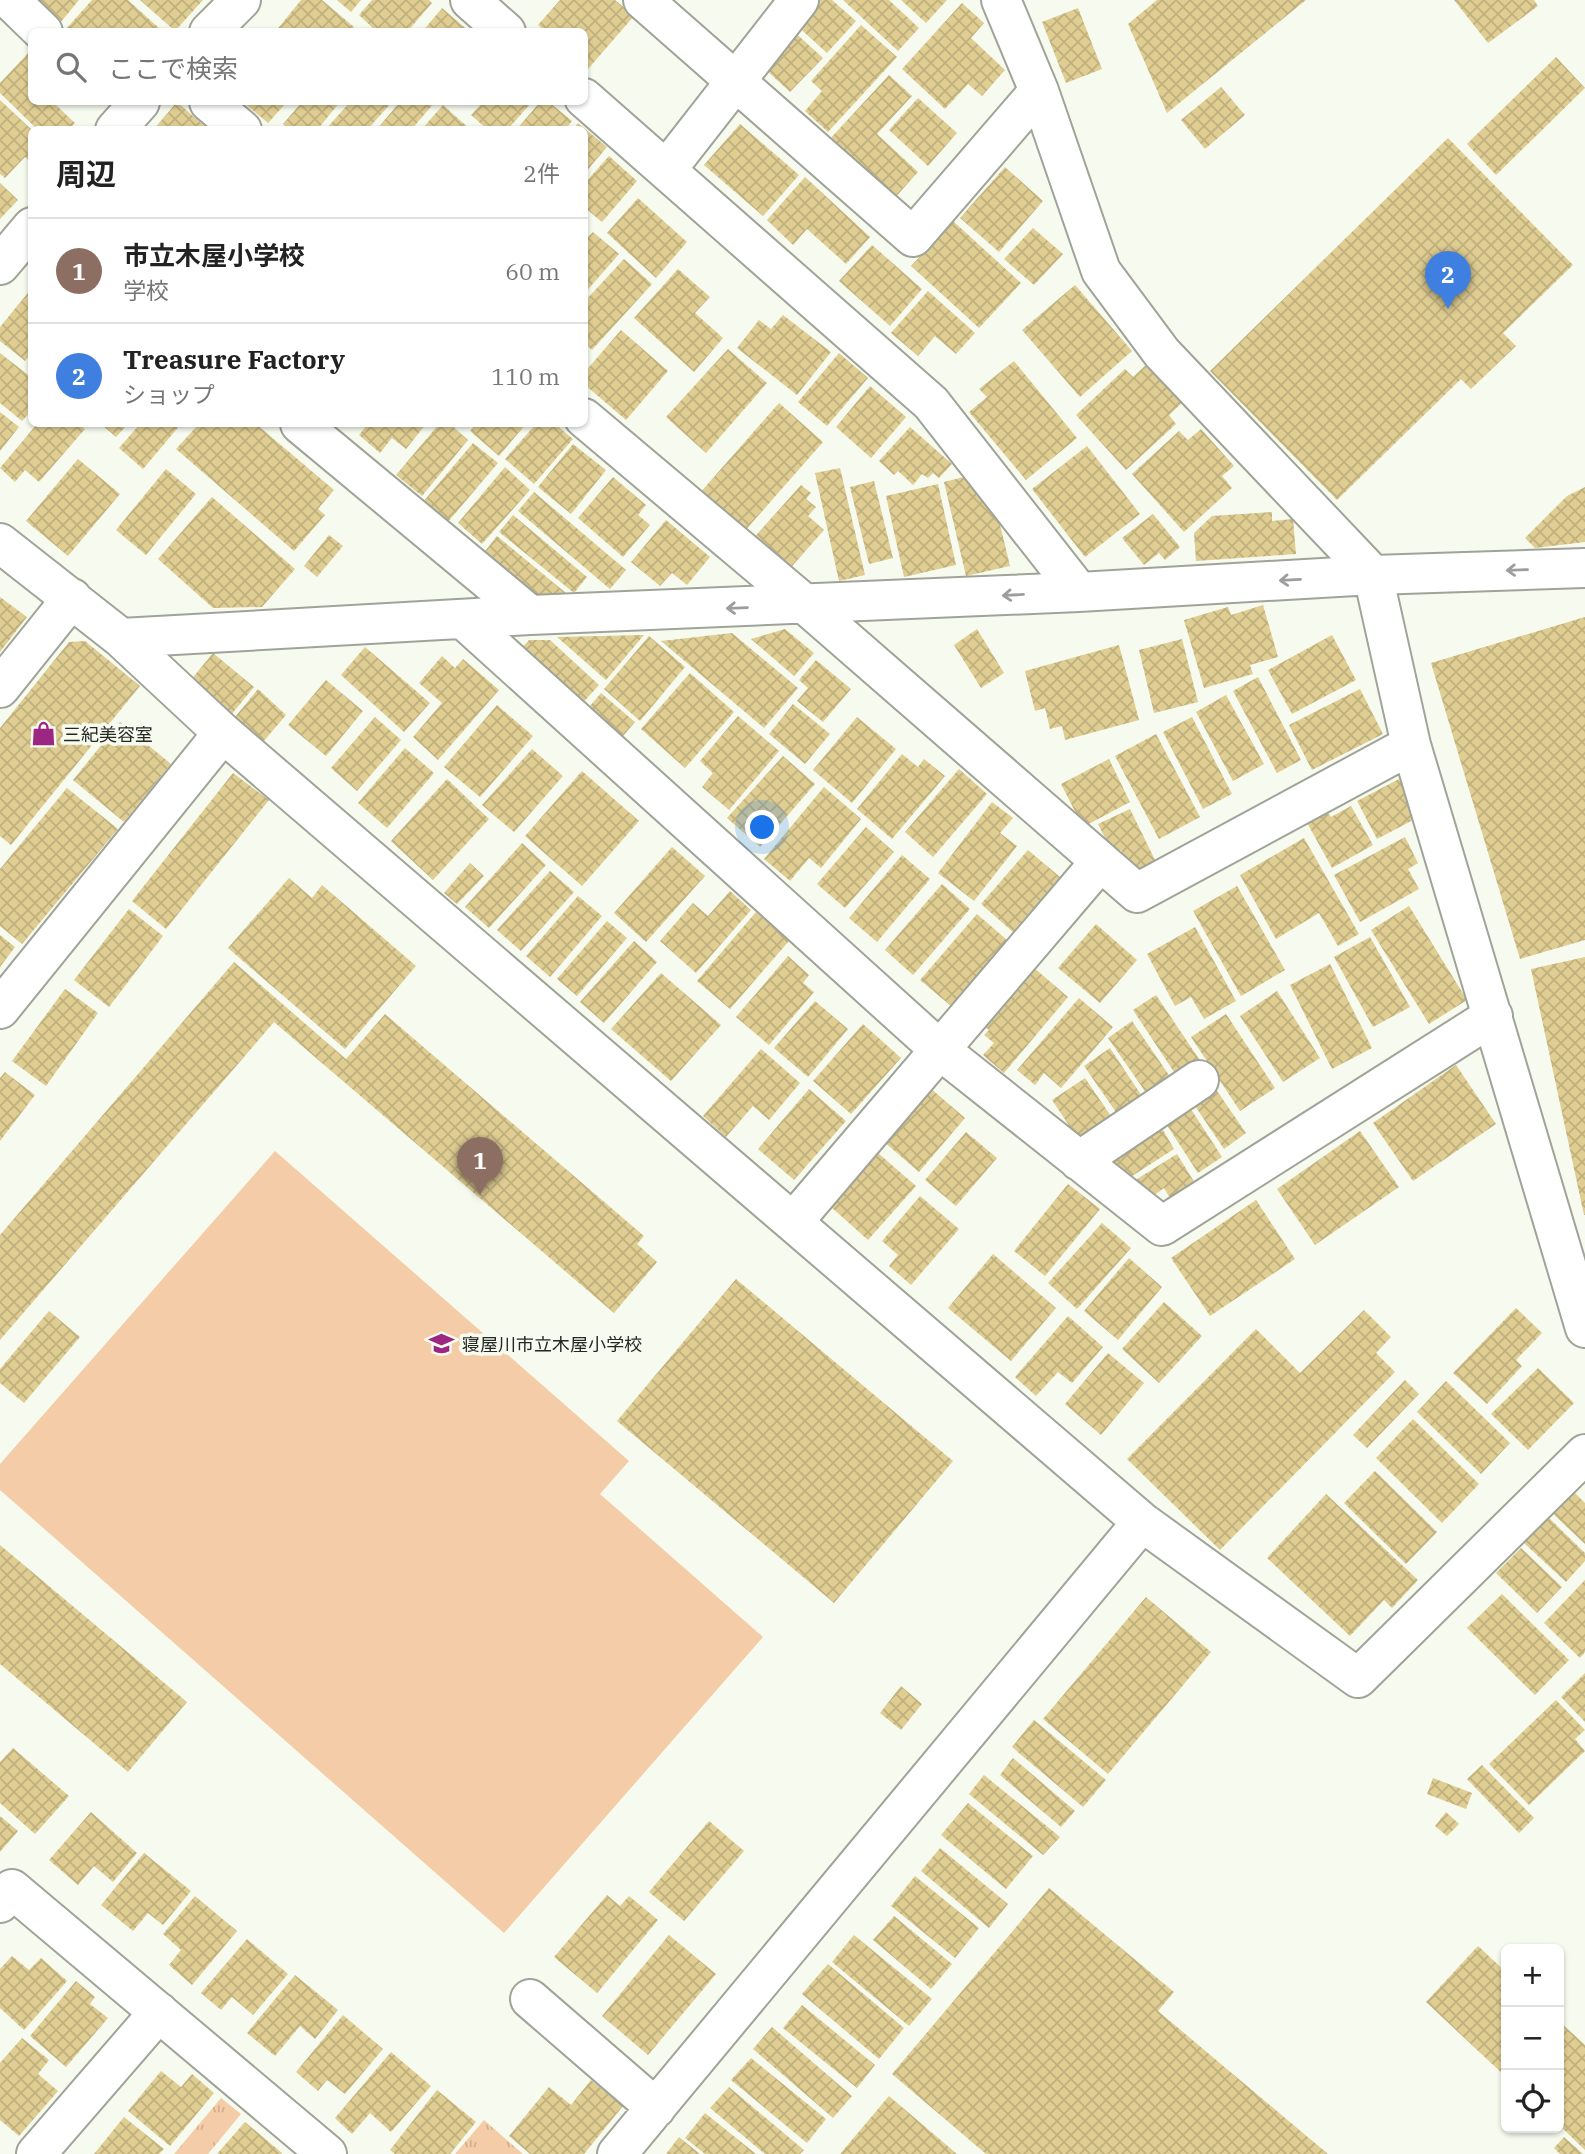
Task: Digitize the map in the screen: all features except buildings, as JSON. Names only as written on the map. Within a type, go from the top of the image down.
[{"type":"street","points":[[10,0],[39,28]]},
{"type":"street","points":[[213,28],[241,0]]},
{"type":"street","points":[[470,0],[502,28]]},
{"type":"street","points":[[643,0],[913,237],[1039,90]]},
{"type":"street","points":[[667,169],[799,0]]},
{"type":"street","points":[[1001,0],[1039,90],[1101,271],[1162,353],[1373,575],[1411,745],[1585,1328]]},
{"type":"street","points":[[588,102],[667,169],[930,403],[1079,592]]},
{"type":"street","points":[[213,105],[237,126]]},
{"type":"street","points":[[0,265],[28,232]]},
{"type":"street","points":[[588,421],[807,605],[1137,893],[1411,745]]},
{"type":"street","points":[[304,427],[530,615]]},
{"type":"street","points":[[0,543],[121,638],[223,733],[1142,1522],[1358,1678],[1585,1454]]},
{"type":"street","points":[[121,638],[464,621],[530,615],[807,605],[1373,575],[1585,568]]},
{"type":"street","points":[[0,688],[72,598]]},
{"type":"street","points":[[464,621],[940,1051],[1162,1226],[1493,1016]]},
{"type":"street","points":[[0,1009],[223,733]]},
{"type":"street","points":[[793,1222],[1100,862]]},
{"type":"street","points":[[1079,1161],[1199,1080]]},
{"type":"street","points":[[617,2154],[1142,1522]]},
{"type":"street","points":[[0,1903],[12,1889],[327,2154]]},
{"type":"street","points":[[530,1999],[656,2108]]},
{"type":"street","points":[[36,2154],[159,2012]]},
{"type":"green space","points":[[275,1151],[629,1461],[600,1494],[763,1637],[504,1933],[0,1490],[0,1464]]},
{"type":"green space","points":[[221,2098],[241,2114],[208,2154],[174,2154]]},
{"type":"green space","points":[[484,2120],[523,2154],[455,2154]]},
{"type":"place","name":"Treasure Factory","points":[[1448,309]]},
{"type":"place","name":"三紀美容室","points":[[43,734]]},
{"type":"place","name":"市立木屋小学校","points":[[480,1195]]},
{"type":"place","name":"寝屋川市立木屋小学校","points":[[442,1344]]}]
